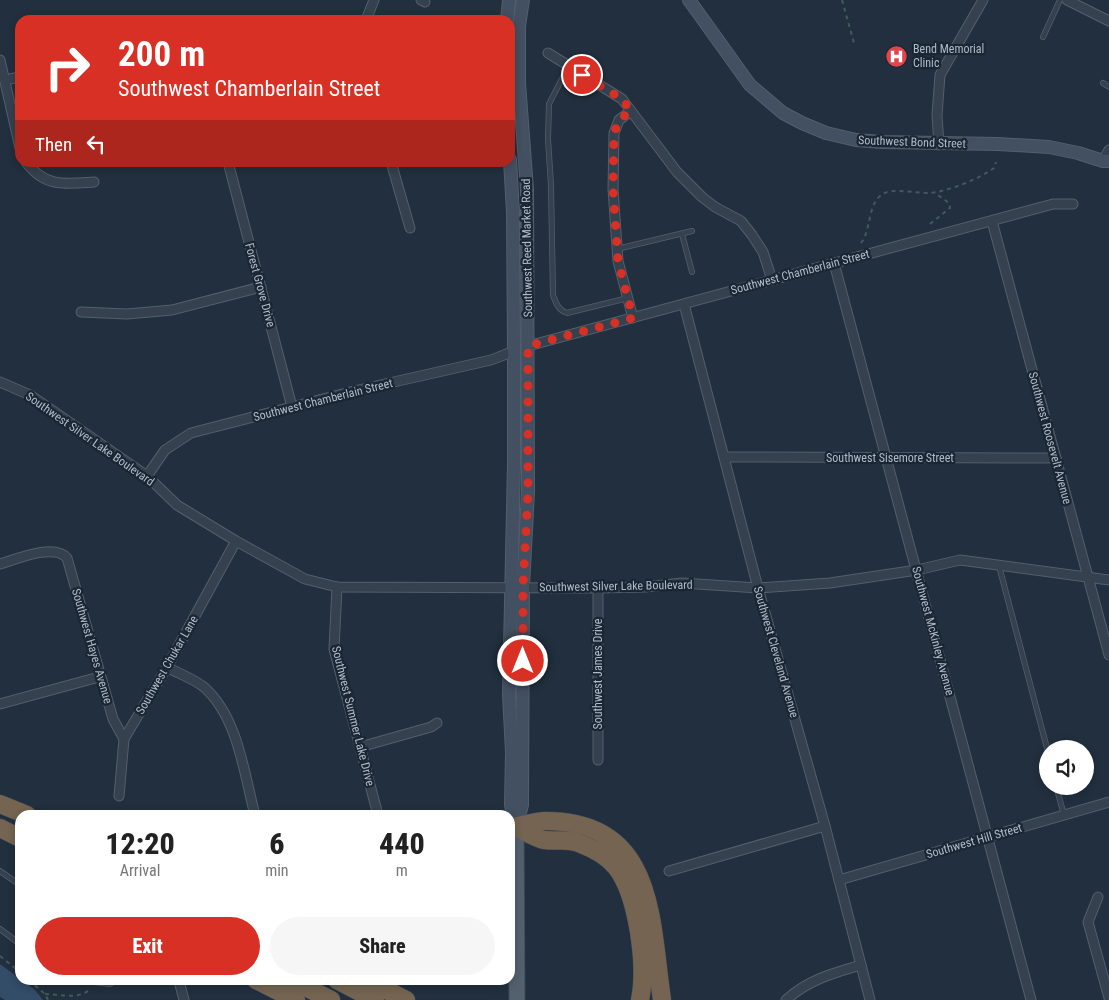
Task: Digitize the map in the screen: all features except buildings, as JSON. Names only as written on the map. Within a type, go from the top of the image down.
[{"type":"highway","points":[[0,804],[15,810]]},
{"type":"highway","points":[[0,804],[15,812]]},
{"type":"highway","points":[[515,827],[542,821],[569,823],[606,836],[627,854],[646,894],[662,1000]]},
{"type":"highway","points":[[0,828],[15,836]]},
{"type":"highway","points":[[515,828],[542,840],[579,842],[599,852],[615,866],[631,896],[635,914],[642,980],[640,1000]]},
{"type":"highway","points":[[266,985],[296,1000]]},
{"type":"highway","points":[[302,985],[331,1000]]},
{"type":"highway","points":[[346,985],[375,1000]]},
{"type":"highway","points":[[377,985],[406,1000]]},
{"type":"main road","points":[[508,15],[509,0]]},
{"type":"main road","name":"Southwest Reed Market Road","points":[[515,822],[522,805],[523,587],[528,492],[527,189],[519,83],[519,26],[523,0]]},
{"type":"main road","name":"Southwest Bond Street","points":[[689,0],[750,85],[783,113],[826,133],[856,140],[1049,147],[1108,161]]},
{"type":"main road","name":"Southwest Reed Market Road","points":[[510,167],[513,212],[514,351],[514,463],[509,694],[512,752],[511,810]]},
{"type":"main road","name":"Southwest Reed Market Road","points":[[515,914],[517,1000]]},
{"type":"street","points":[[368,15],[374,0]]},
{"type":"street","points":[[939,144],[937,116],[940,75],[983,0]]},
{"type":"street","points":[[1067,0],[1109,21]]},
{"type":"street","points":[[548,53],[622,99],[677,172],[715,208],[741,221],[764,252],[772,280]]},
{"type":"street","points":[[0,60],[15,125]]},
{"type":"street","points":[[5,80],[15,78]]},
{"type":"street","points":[[631,111],[619,120],[614,133],[613,189],[618,261],[633,318]]},
{"type":"street","points":[[31,167],[40,177],[59,184],[94,182]]},
{"type":"street","name":"Forest Grove Drive","points":[[229,167],[292,407]]},
{"type":"street","points":[[392,167],[410,228]]},
{"type":"street","name":"Southwest Chamberlain Street","points":[[528,346],[1053,204],[1073,204]]},
{"type":"street","name":"Southwest Roosevelt Avenue","points":[[992,221],[1109,656]]},
{"type":"street","name":"Southwest McKinley Avenue","points":[[834,263],[1031,1000]]},
{"type":"street","points":[[81,312],[127,314],[172,310],[261,287]]},
{"type":"street","name":"Southwest Cleveland Avenue","points":[[684,304],[758,588],[825,826],[870,1000]]},
{"type":"street","name":"Southwest Chamberlain Street","points":[[147,476],[165,450],[191,433],[354,391],[491,360],[514,351]]},
{"type":"street","name":"Southwest Silver Lake Boulevard","points":[[0,382],[30,394],[147,476],[177,505],[236,541],[305,579],[337,587],[598,588],[644,587],[682,583],[758,588],[830,583],[916,570],[960,560],[1109,580]]},
{"type":"street","name":"Southwest Sisemore Street","points":[[724,457],[1056,458]]},
{"type":"street","name":"Southwest Chukar Lane","points":[[119,796],[124,739],[167,667],[236,541]]},
{"type":"street","name":"Southwest Hayes Avenue","points":[[0,564],[55,551],[62,554],[68,560],[112,719],[124,739]]},
{"type":"street","name":"Southwest Summer Lake Drive","points":[[337,587],[334,650],[377,810]]},
{"type":"street","name":"Southwest James Drive","points":[[598,588],[598,760]]},
{"type":"street","points":[[167,667],[204,687],[220,705],[232,730],[254,810]]},
{"type":"street","points":[[0,704],[99,677]]},
{"type":"street","points":[[360,747],[431,727],[437,723]]},
{"type":"street","name":"Southwest Hill Street","points":[[839,880],[1109,802]]},
{"type":"street","points":[[669,871],[825,826]]},
{"type":"street","points":[[1098,897],[1088,922],[1109,998]]},
{"type":"street","points":[[786,1000],[812,981],[861,965]]},
{"type":"street","points":[[179,985],[184,1000]]},
{"type":"lane","points":[[1042,37],[1060,0]]},
{"type":"lane","points":[[568,67],[549,104],[548,139],[551,185],[553,295],[557,306],[567,314],[628,298]]},
{"type":"lane","points":[[1104,83],[1109,86]]},
{"type":"lane","points":[[617,249],[692,231]]},
{"type":"lane","points":[[682,234],[692,272]]},
{"type":"lane","points":[[999,565],[1045,740]]},
{"type":"lane","points":[[1058,795],[1064,815]]},
{"type":"lane","points":[[0,871],[15,882]]},
{"type":"lane","points":[[0,929],[15,940]]},
{"type":"path","points":[[842,0],[854,43]]},
{"type":"path","points":[[861,243],[868,230],[874,204],[878,197],[884,193],[892,191],[935,193],[987,173],[994,168],[996,162]]},
{"type":"path","points":[[930,224],[950,208],[949,203],[935,193]]},
{"type":"path","points":[[0,956],[15,968]]},
{"type":"path","points":[[35,985],[45,994],[48,1000]]},
{"type":"path","points":[[45,994],[75,995],[86,993],[94,985]]},
{"type":"water","points":[[0,964],[15,975],[15,985],[28,985],[43,1000],[5,1000],[0,997]]},
{"type":"place","name":"Bend Memorial Clinic","points":[[897,56]]},
{"type":"route","points":[[523,661],[523,587],[528,492],[528,346],[633,318],[618,261],[613,189],[614,133],[619,120],[631,111],[622,99],[582,75]]}]
